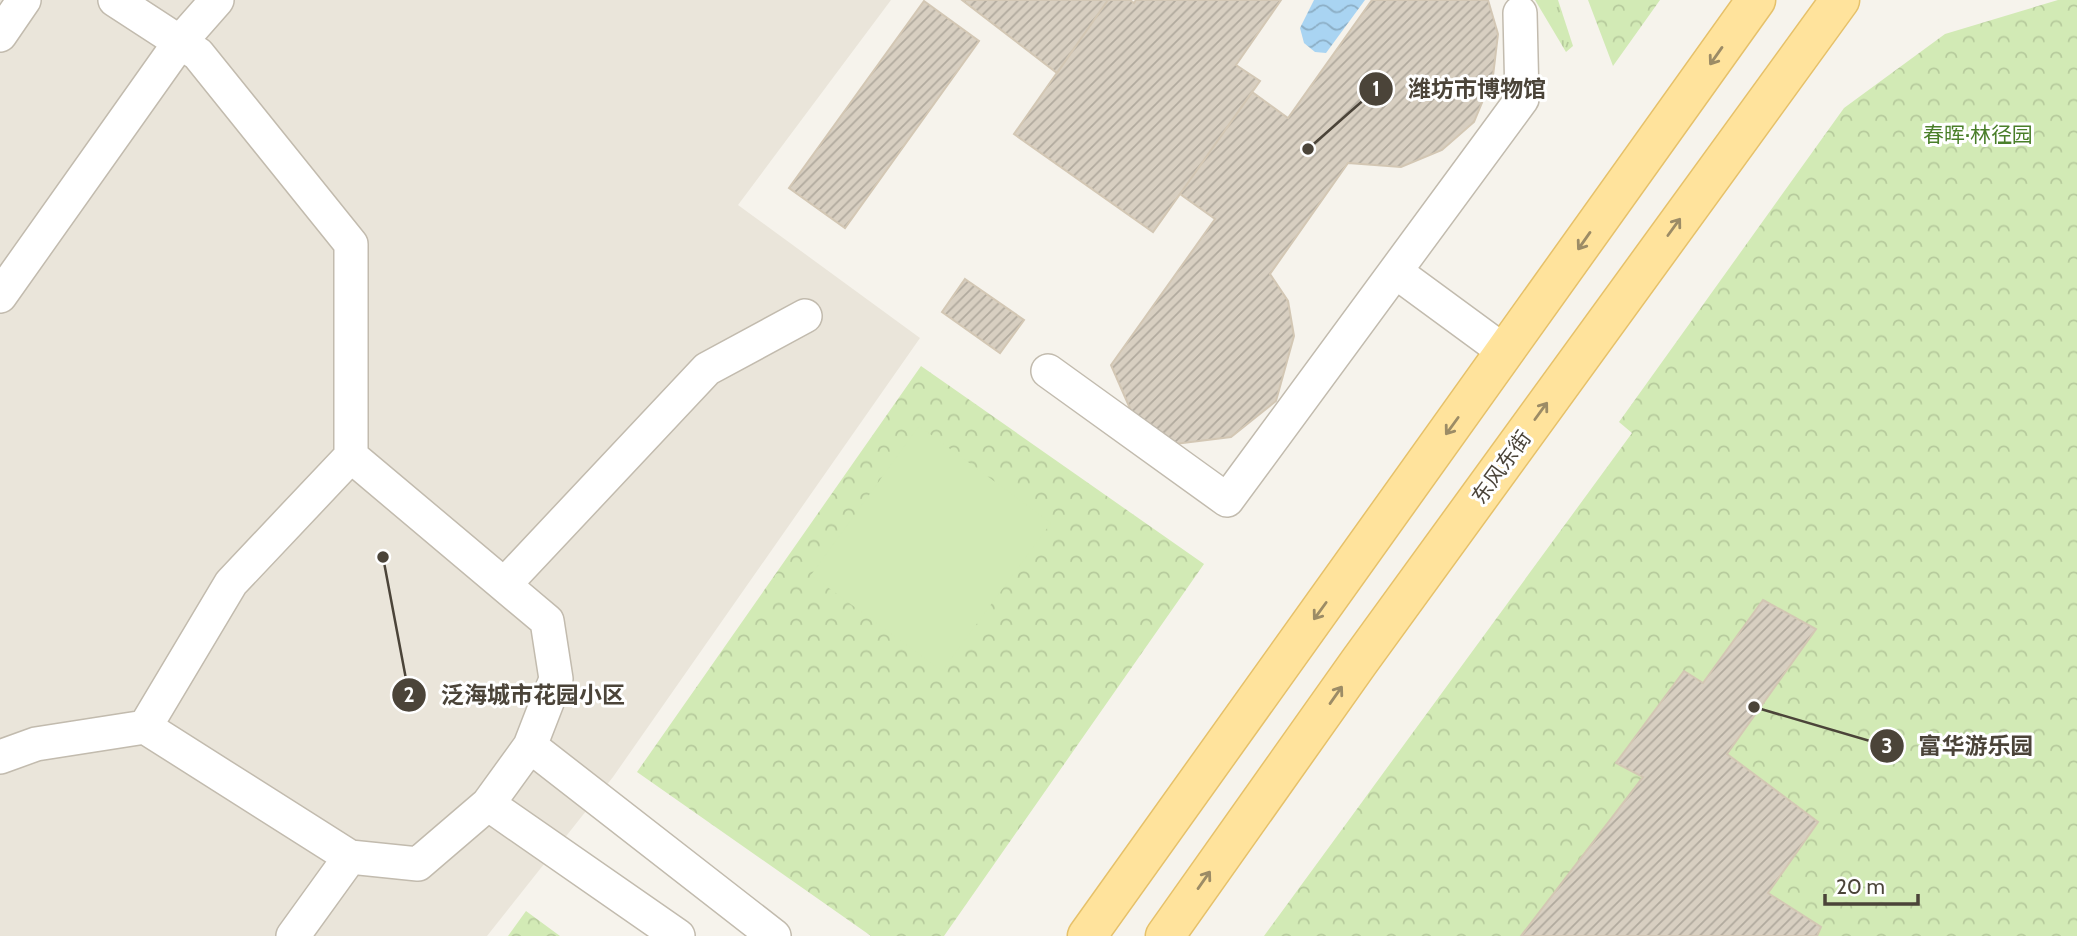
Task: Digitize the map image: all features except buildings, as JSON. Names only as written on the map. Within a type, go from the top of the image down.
[{"type":"main road","points":[[1087,936],[1756,0]]},
{"type":"main road","name":"东风东街","points":[[1165,936],[1359,662],[1840,0]]},
{"type":"street","points":[[0,35],[24,0]]},
{"type":"street","points":[[115,0],[198,54],[351,244],[351,456],[231,583],[145,727]]},
{"type":"street","points":[[0,296],[180,42],[217,0]]},
{"type":"street","points":[[1048,371],[1227,500],[1522,99],[1520,13]]},
{"type":"street","points":[[1396,272],[1505,352]]},
{"type":"street","points":[[504,585],[707,369],[805,316]]},
{"type":"street","points":[[0,757],[36,744],[145,727],[350,857],[418,863],[488,804],[530,746],[556,679],[547,621],[351,456]]},
{"type":"street","points":[[530,746],[774,936]]},
{"type":"street","points":[[488,804],[678,936]]},
{"type":"street","points":[[293,936],[350,857]]},
{"type":"shaded area","points":[[0,0],[891,0],[738,205],[920,338],[613,777],[487,936],[0,936]]},
{"type":"green space","points":[[1535,0],[1558,0],[1573,46],[1566,52]]},
{"type":"green space","points":[[1588,0],[1660,0],[1613,66]]},
{"type":"green space","name":"春晖·林径园","points":[[2058,0],[2077,0],[2077,936],[1264,936],[1632,433],[1619,422],[1844,108],[1945,34]]},
{"type":"green space","points":[[921,366],[1204,564],[944,936],[871,936],[637,772]]},
{"type":"green space","points":[[919,426],[1051,523],[942,671],[811,575]]},
{"type":"green space","points":[[526,911],[560,936],[508,936]]},
{"type":"water","points":[[1314,0],[1365,0],[1326,53],[1315,52],[1304,43],[1300,28]]},
{"type":"place","name":"潍坊市博物馆","points":[[1308,149]]},
{"type":"place","name":"泛海城市花园小区","points":[[383,557]]},
{"type":"place","name":"富华游乐园","points":[[1754,707]]}]
